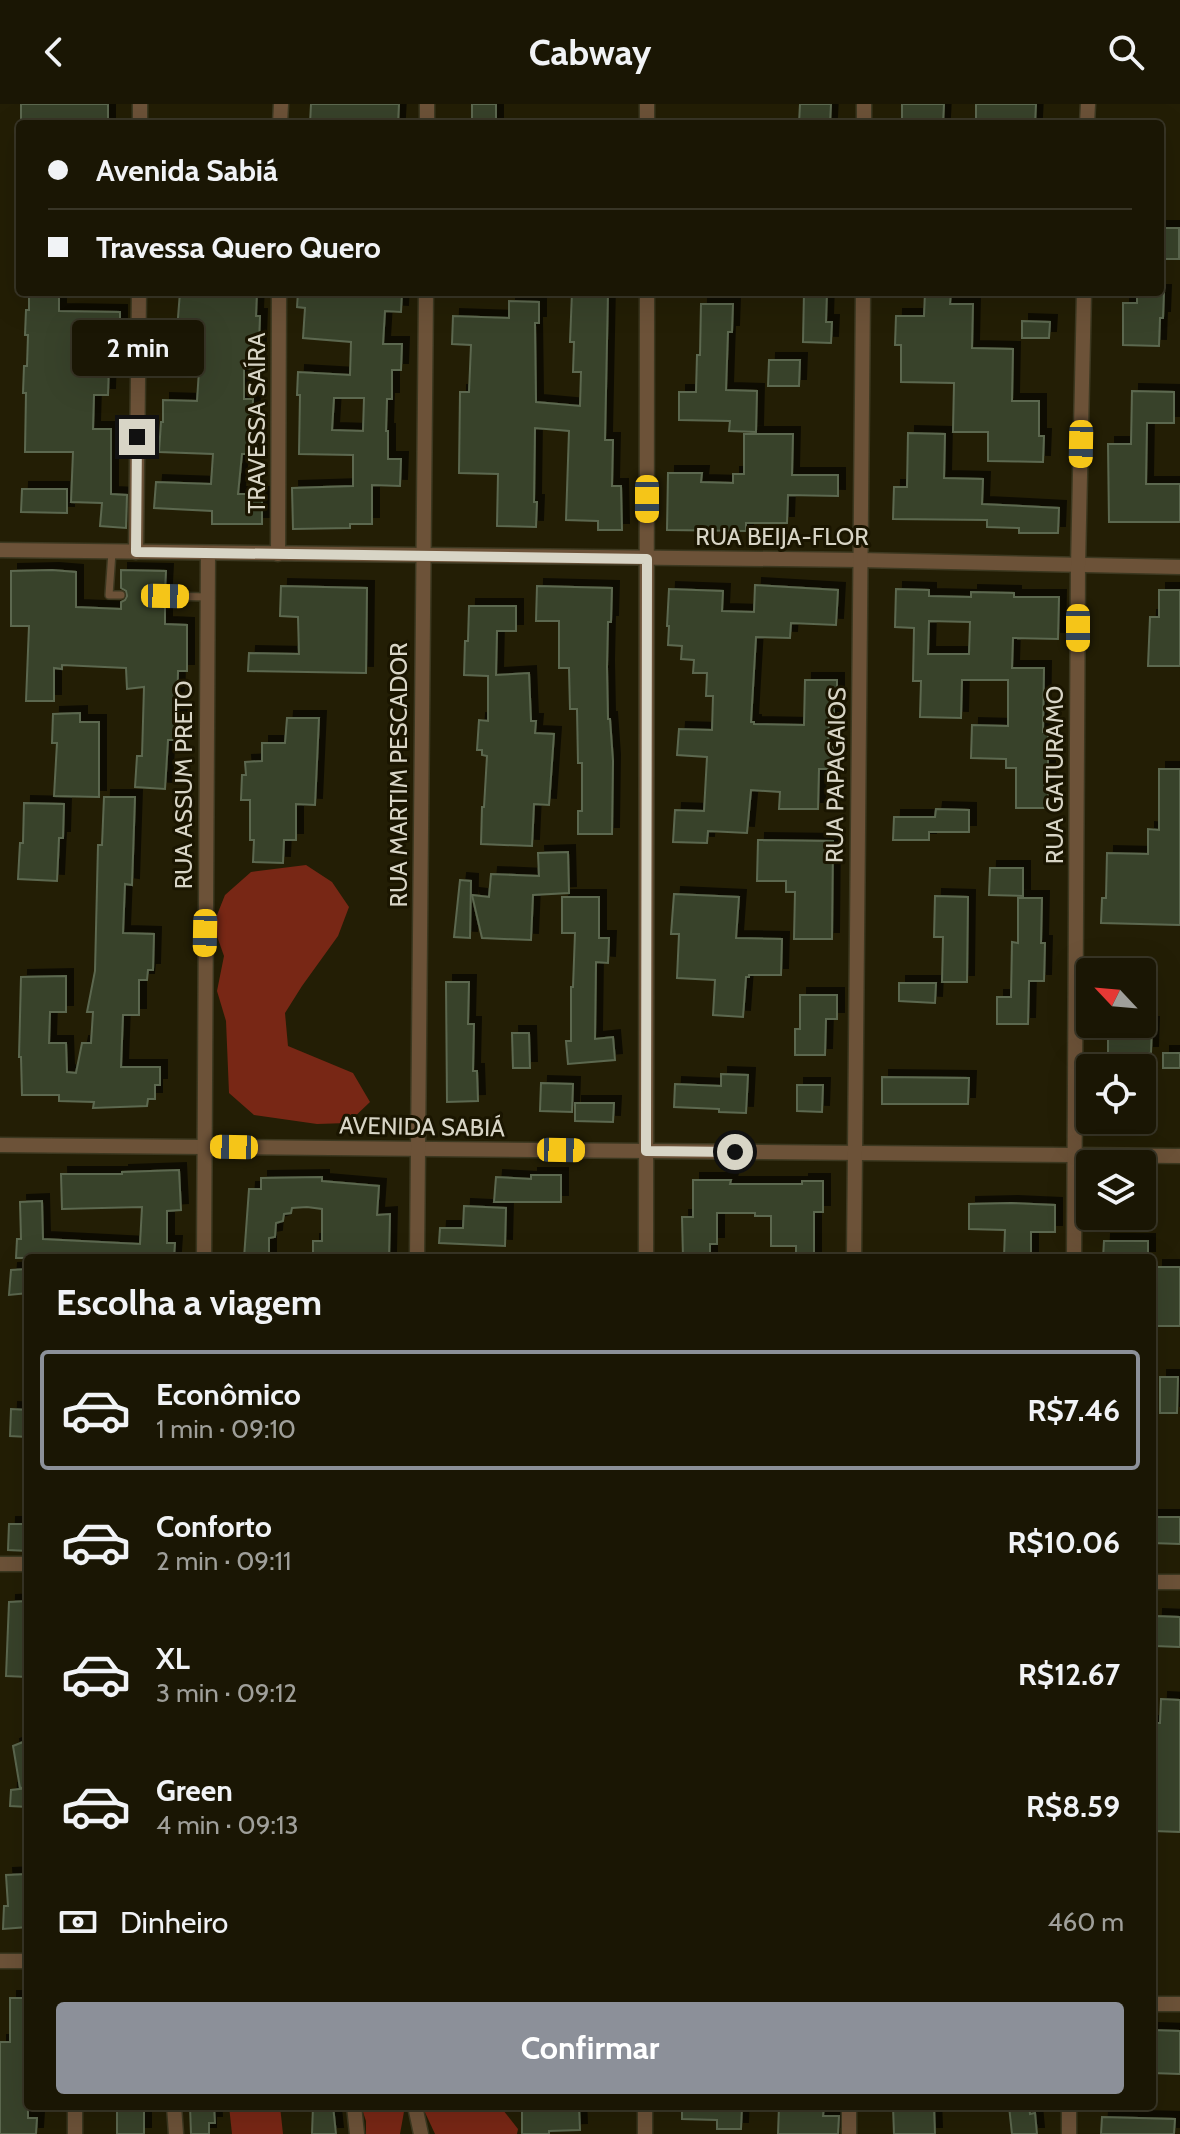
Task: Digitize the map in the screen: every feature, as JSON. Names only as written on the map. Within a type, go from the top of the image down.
[{"type":"street","points":[[136,552],[139,296]]},
{"type":"street","name":"TRAVESSA SAÍRA","points":[[278,554],[279,296]]},
{"type":"street","name":"RUA MARTIM PESCADOR","points":[[417,1254],[426,296]]},
{"type":"street","points":[[646,1254],[647,296]]},
{"type":"street","name":"RUA PAPAGAIOS","points":[[854,1254],[863,296]]},
{"type":"street","name":"RUA GATURAMO","points":[[1074,1254],[1078,566],[1084,296]]},
{"type":"street","name":"RUA BEIJA-FLOR","points":[[0,550],[1180,567]]},
{"type":"street","name":"RUA ASSUM PRETO","points":[[204,1254],[208,553]]},
{"type":"street","name":"AVENIDA SABIÁ","points":[[0,1145],[1180,1156]]},
{"type":"street","points":[[0,1564],[24,1564]]},
{"type":"street","points":[[1156,1582],[1180,1582]]},
{"type":"street","points":[[0,1961],[24,1961]]},
{"type":"street","points":[[1156,2004],[1180,2004]]},
{"type":"street","points":[[75,2110],[75,2134]]},
{"type":"street","points":[[174,2110],[176,2134]]},
{"type":"street","points":[[354,2110],[357,2134]]},
{"type":"street","points":[[416,2110],[421,2134]]},
{"type":"street","points":[[645,2110],[645,2134]]},
{"type":"street","points":[[849,2110],[849,2134]]},
{"type":"street","points":[[1069,2110],[1069,2134]]},
{"type":"lane","points":[[112,552],[109,595],[121,595]]},
{"type":"lane","points":[[165,596],[207,597]]},
{"type":"shaded area","points":[[306,865],[332,882],[349,907],[338,936],[285,1013],[288,1046],[353,1073],[370,1102],[348,1123],[317,1124],[254,1115],[229,1093],[226,1021],[217,991],[224,956],[213,925],[225,895],[251,872]]},
{"type":"shaded area","points":[[229,2110],[280,2110],[283,2134],[232,2134]]},
{"type":"shaded area","points":[[362,2110],[404,2110],[400,2134],[366,2134]]},
{"type":"shaded area","points":[[424,2110],[503,2110],[518,2129],[517,2134],[435,2134]]},
{"type":"building","points":[[21,104],[108,104],[108,120],[21,120]]},
{"type":"building","points":[[311,104],[399,104],[398,120],[310,120]]},
{"type":"building","points":[[472,104],[496,104],[496,120],[472,120]]},
{"type":"building","points":[[800,104],[831,104],[830,120],[799,120]]},
{"type":"building","points":[[902,104],[944,104],[943,120],[902,120]]},
{"type":"building","points":[[976,104],[1036,104],[1035,120],[976,120]]},
{"type":"building","points":[[1164,228],[1179,228],[1179,259],[1164,259]]},
{"type":"building","points":[[29,296],[59,296],[59,311],[120,312],[123,364],[109,364],[108,395],[94,395],[93,429],[111,429],[111,494],[127,495],[126,528],[100,526],[102,503],[71,502],[73,452],[25,452],[26,393],[23,393],[24,366],[27,366],[26,310],[29,310]]},
{"type":"building","points":[[180,296],[257,296],[256,316],[260,316],[258,369],[244,368],[244,399],[253,399],[252,425],[257,425],[256,454],[242,454],[238,494],[262,494],[262,524],[212,524],[212,511],[154,508],[156,482],[211,484],[213,454],[159,452],[163,400],[197,401],[199,370],[159,369],[160,342],[176,343]]},
{"type":"building","points":[[298,296],[402,296],[401,312],[385,311],[383,344],[402,344],[401,370],[392,370],[392,399],[387,399],[386,431],[388,459],[401,459],[400,486],[372,485],[372,524],[350,524],[350,528],[293,529],[292,488],[353,486],[353,455],[299,454],[298,372],[350,375],[351,342],[303,338],[305,308],[297,307]],"holes":[[[334,398],[364,398],[363,431],[332,430]]]},
{"type":"building","points":[[572,296],[608,296],[605,440],[613,440],[612,486],[621,486],[622,530],[598,530],[598,521],[566,520],[569,431],[535,428],[536,527],[497,526],[498,474],[459,473],[460,392],[469,392],[471,345],[452,344],[453,316],[509,318],[509,301],[539,302],[539,323],[535,323],[536,402],[580,406],[581,372],[573,372],[574,342],[570,342]]},
{"type":"building","points":[[804,296],[827,296],[826,322],[832,322],[831,343],[803,342]]},
{"type":"building","points":[[925,296],[951,296],[950,304],[973,304],[972,348],[1013,349],[1012,401],[1039,401],[1039,436],[1044,436],[1043,462],[988,461],[988,432],[953,432],[954,383],[901,382],[901,345],[895,345],[896,316],[924,316]]},
{"type":"building","points":[[1137,296],[1164,296],[1159,346],[1123,345],[1123,303],[1137,303]]},
{"type":"building","points":[[701,304],[733,304],[732,332],[728,332],[726,390],[757,391],[756,432],[729,431],[730,421],[679,420],[679,392],[696,392]]},
{"type":"building","points":[[1022,321],[1050,322],[1049,338],[1022,338]]},
{"type":"building","points":[[769,360],[800,360],[799,386],[768,386]]},
{"type":"building","points":[[1132,391],[1174,392],[1174,423],[1147,423],[1146,484],[1180,484],[1180,522],[1109,522],[1108,444],[1131,444]]},
{"type":"building","points":[[908,433],[945,434],[944,478],[983,479],[982,504],[1059,508],[1058,533],[1019,533],[1019,528],[987,527],[987,520],[893,519],[894,487],[907,487]]},
{"type":"building","points":[[744,434],[793,434],[792,475],[838,475],[838,496],[788,495],[787,523],[746,523],[746,531],[667,530],[668,473],[702,473],[701,482],[733,483],[733,474],[744,474]]},
{"type":"building","points":[[22,489],[67,489],[67,513],[21,512]]},
{"type":"building","points":[[121,570],[166,571],[165,590],[160,592],[159,597],[165,602],[165,624],[187,625],[187,671],[178,671],[177,713],[183,713],[183,740],[168,740],[165,789],[135,787],[137,756],[142,756],[144,687],[127,689],[126,668],[62,665],[62,669],[54,668],[54,701],[26,701],[29,626],[11,626],[11,571],[76,572],[76,607],[121,609],[121,602],[127,596],[121,588]]},
{"type":"building","points":[[755,585],[838,590],[836,625],[791,623],[790,638],[756,637],[751,722],[804,725],[805,680],[837,680],[834,718],[829,718],[828,746],[833,747],[833,769],[819,769],[818,809],[779,809],[780,792],[751,790],[747,833],[708,831],[707,843],[673,842],[675,810],[704,811],[707,757],[677,755],[679,729],[712,730],[713,696],[706,696],[707,673],[693,673],[694,660],[681,659],[682,646],[668,645],[669,589],[723,591],[722,611],[754,612]]},
{"type":"building","points":[[281,586],[367,588],[366,673],[248,671],[249,653],[299,654],[298,617],[280,616]]},
{"type":"building","points":[[537,586],[612,588],[607,667],[613,761],[612,834],[578,834],[578,811],[582,811],[582,763],[578,763],[577,709],[570,709],[569,668],[559,668],[559,621],[536,621]]},
{"type":"building","points":[[896,589],[929,590],[929,596],[971,597],[971,592],[1014,593],[1014,597],[1059,597],[1058,639],[1013,638],[1012,668],[1044,668],[1043,732],[1048,733],[1048,808],[1016,808],[1016,768],[1006,768],[1006,759],[971,758],[972,725],[1008,726],[1008,680],[962,680],[961,718],[920,717],[921,681],[913,681],[914,628],[895,627]],"holes":[[[929,621],[970,622],[969,654],[928,654]]]},
{"type":"building","points":[[1159,590],[1180,590],[1180,666],[1148,666],[1150,617],[1159,617]]},
{"type":"building","points":[[469,606],[516,606],[516,631],[497,631],[496,675],[529,673],[531,721],[536,721],[535,733],[554,734],[549,805],[534,804],[532,846],[481,844],[487,756],[482,755],[482,750],[477,750],[479,720],[488,721],[488,676],[464,675]]},
{"type":"building","points":[[80,713],[80,722],[99,722],[99,797],[54,796],[57,743],[52,743],[53,714]]},
{"type":"building","points":[[287,718],[319,718],[315,805],[296,804],[296,840],[284,840],[283,863],[253,862],[250,800],[241,800],[245,762],[262,761],[262,743],[285,743]]},
{"type":"building","points":[[1159,769],[1180,769],[1180,925],[1101,923],[1102,898],[1106,898],[1107,853],[1148,854],[1148,829],[1159,830]]},
{"type":"building","points":[[104,797],[135,797],[132,885],[125,884],[123,933],[154,934],[153,970],[148,970],[147,980],[139,980],[139,1015],[123,1015],[121,1067],[160,1067],[160,1085],[155,1085],[155,1099],[148,1099],[147,1106],[93,1108],[94,1102],[59,1101],[59,1095],[22,1095],[19,1057],[21,977],[66,976],[66,1012],[50,1012],[49,1043],[66,1043],[67,1072],[76,1073],[82,1043],[91,1043],[93,1012],[87,1012],[95,971],[98,845],[102,845]]},
{"type":"building","points":[[24,803],[64,804],[57,881],[18,879]]},
{"type":"building","points":[[936,809],[969,810],[969,832],[929,832],[929,840],[893,840],[894,817],[935,817]]},
{"type":"building","points":[[758,840],[833,841],[832,939],[794,939],[795,892],[786,892],[786,881],[757,881]]},
{"type":"building","points":[[568,852],[569,893],[533,895],[531,940],[482,938],[472,895],[489,897],[491,874],[539,876],[538,853]]},
{"type":"building","points":[[990,868],[1023,868],[1023,896],[989,895]]},
{"type":"building","points":[[460,880],[471,881],[470,938],[454,937]]},
{"type":"building","points":[[674,894],[739,897],[736,938],[782,939],[781,975],[746,977],[743,1017],[713,1015],[715,980],[677,978],[679,934],[671,934]]},
{"type":"building","points":[[935,896],[968,897],[967,982],[942,982],[943,937],[934,937]]},
{"type":"building","points":[[562,897],[599,897],[599,938],[609,938],[608,963],[596,962],[595,1039],[613,1037],[615,1060],[568,1064],[566,1041],[571,1041],[575,933],[562,933]]},
{"type":"building","points":[[1018,898],[1042,898],[1044,981],[1029,981],[1028,1024],[997,1024],[997,997],[1011,997],[1012,942],[1018,943]]},
{"type":"building","points":[[446,982],[469,982],[468,1024],[474,1024],[473,1071],[477,1071],[478,1101],[447,1102]]},
{"type":"building","points":[[899,983],[936,983],[935,1003],[899,1001]]},
{"type":"building","points":[[800,995],[837,995],[837,1019],[826,1019],[825,1055],[795,1055],[795,1029],[800,1029]]},
{"type":"building","points":[[512,1033],[529,1033],[530,1068],[513,1068]]},
{"type":"building","points":[[1108,1038],[1152,1038],[1151,1053],[1108,1053]]},
{"type":"building","points":[[1163,1053],[1180,1053],[1180,1068],[1163,1068]]},
{"type":"building","points":[[721,1074],[748,1075],[746,1113],[674,1107],[675,1084],[721,1086]]},
{"type":"building","points":[[882,1077],[969,1078],[968,1104],[882,1104]]},
{"type":"building","points":[[541,1083],[573,1084],[572,1112],[540,1111]]},
{"type":"building","points":[[797,1085],[823,1085],[822,1112],[797,1111]]},
{"type":"building","points":[[575,1103],[614,1103],[613,1122],[575,1121]]},
{"type":"building","points":[[179,1170],[181,1210],[167,1211],[167,1243],[175,1243],[174,1254],[24,1254],[24,1258],[16,1258],[17,1239],[21,1239],[20,1202],[42,1201],[43,1239],[140,1244],[142,1207],[62,1209],[61,1174]]},
{"type":"building","points":[[531,1175],[561,1175],[561,1202],[494,1202],[496,1177],[531,1179]]},
{"type":"building","points":[[322,1177],[322,1181],[379,1186],[377,1215],[390,1214],[389,1254],[313,1254],[313,1241],[322,1241],[322,1209],[307,1207],[292,1208],[291,1213],[284,1214],[283,1221],[276,1223],[275,1237],[269,1238],[269,1254],[244,1254],[249,1189],[261,1189],[261,1178]]},
{"type":"building","points":[[693,1180],[731,1180],[730,1184],[823,1181],[823,1212],[814,1212],[814,1254],[796,1254],[796,1246],[771,1246],[771,1216],[717,1213],[717,1244],[710,1244],[710,1254],[683,1254],[682,1217],[693,1217]]},
{"type":"building","points":[[969,1204],[1055,1205],[1055,1232],[1031,1232],[1031,1254],[1004,1254],[1005,1230],[969,1229]]},
{"type":"building","points":[[464,1206],[506,1208],[505,1246],[439,1243],[440,1228],[463,1228]]},
{"type":"building","points":[[1104,1241],[1148,1241],[1148,1254],[1103,1254]]},
{"type":"building","points":[[1156,1267],[1180,1267],[1180,1326],[1156,1326]]},
{"type":"building","points":[[24,1269],[24,1293],[9,1295],[11,1270]]},
{"type":"building","points":[[1160,1377],[1178,1377],[1177,1413],[1160,1413]]},
{"type":"building","points":[[11,1409],[24,1410],[24,1437],[10,1436]]},
{"type":"building","points":[[1156,1517],[1180,1517],[1180,1544],[1156,1543]]},
{"type":"building","points":[[9,1524],[24,1524],[24,1551],[8,1550]]},
{"type":"building","points":[[24,1601],[24,1677],[6,1676],[9,1602]]},
{"type":"building","points":[[1156,1616],[1180,1617],[1180,1647],[1156,1646]]},
{"type":"building","points":[[1161,1699],[1180,1700],[1180,1832],[1156,1831],[1156,1723],[1160,1723]]},
{"type":"building","points":[[24,1742],[24,1788],[20,1788],[13,1746]]},
{"type":"building","points":[[24,1788],[24,1807],[10,1806],[11,1790]]},
{"type":"building","points":[[24,1874],[24,1927],[3,1929],[4,1906],[8,1906],[6,1875]]},
{"type":"building","points":[[10,1998],[24,1998],[24,2110],[28,2110],[28,2118],[37,2118],[36,2134],[0,2134],[0,2042],[10,2042]]},
{"type":"building","points":[[1156,2030],[1180,2031],[1180,2074],[1156,2073]]},
{"type":"building","points":[[117,2110],[144,2110],[144,2134],[117,2134]]},
{"type":"building","points":[[190,2110],[214,2110],[215,2123],[209,2123],[209,2134],[191,2134]]},
{"type":"building","points":[[313,2110],[333,2110],[336,2134],[312,2134]]},
{"type":"building","points":[[522,2110],[579,2110],[580,2130],[522,2134]]},
{"type":"building","points":[[682,2110],[742,2110],[741,2129],[717,2129],[717,2120],[682,2119]]},
{"type":"building","points":[[779,2110],[824,2110],[823,2116],[839,2116],[838,2134],[778,2134]]},
{"type":"building","points":[[893,2110],[934,2110],[935,2134],[894,2134]]},
{"type":"building","points":[[1009,2110],[1035,2113],[1037,2134],[1012,2134]]},
{"type":"building","points":[[1102,2117],[1175,2119],[1174,2134],[1101,2134]]},
{"type":"route","points":[[137,437],[136,552],[647,559],[646,1151],[735,1152]]}]
